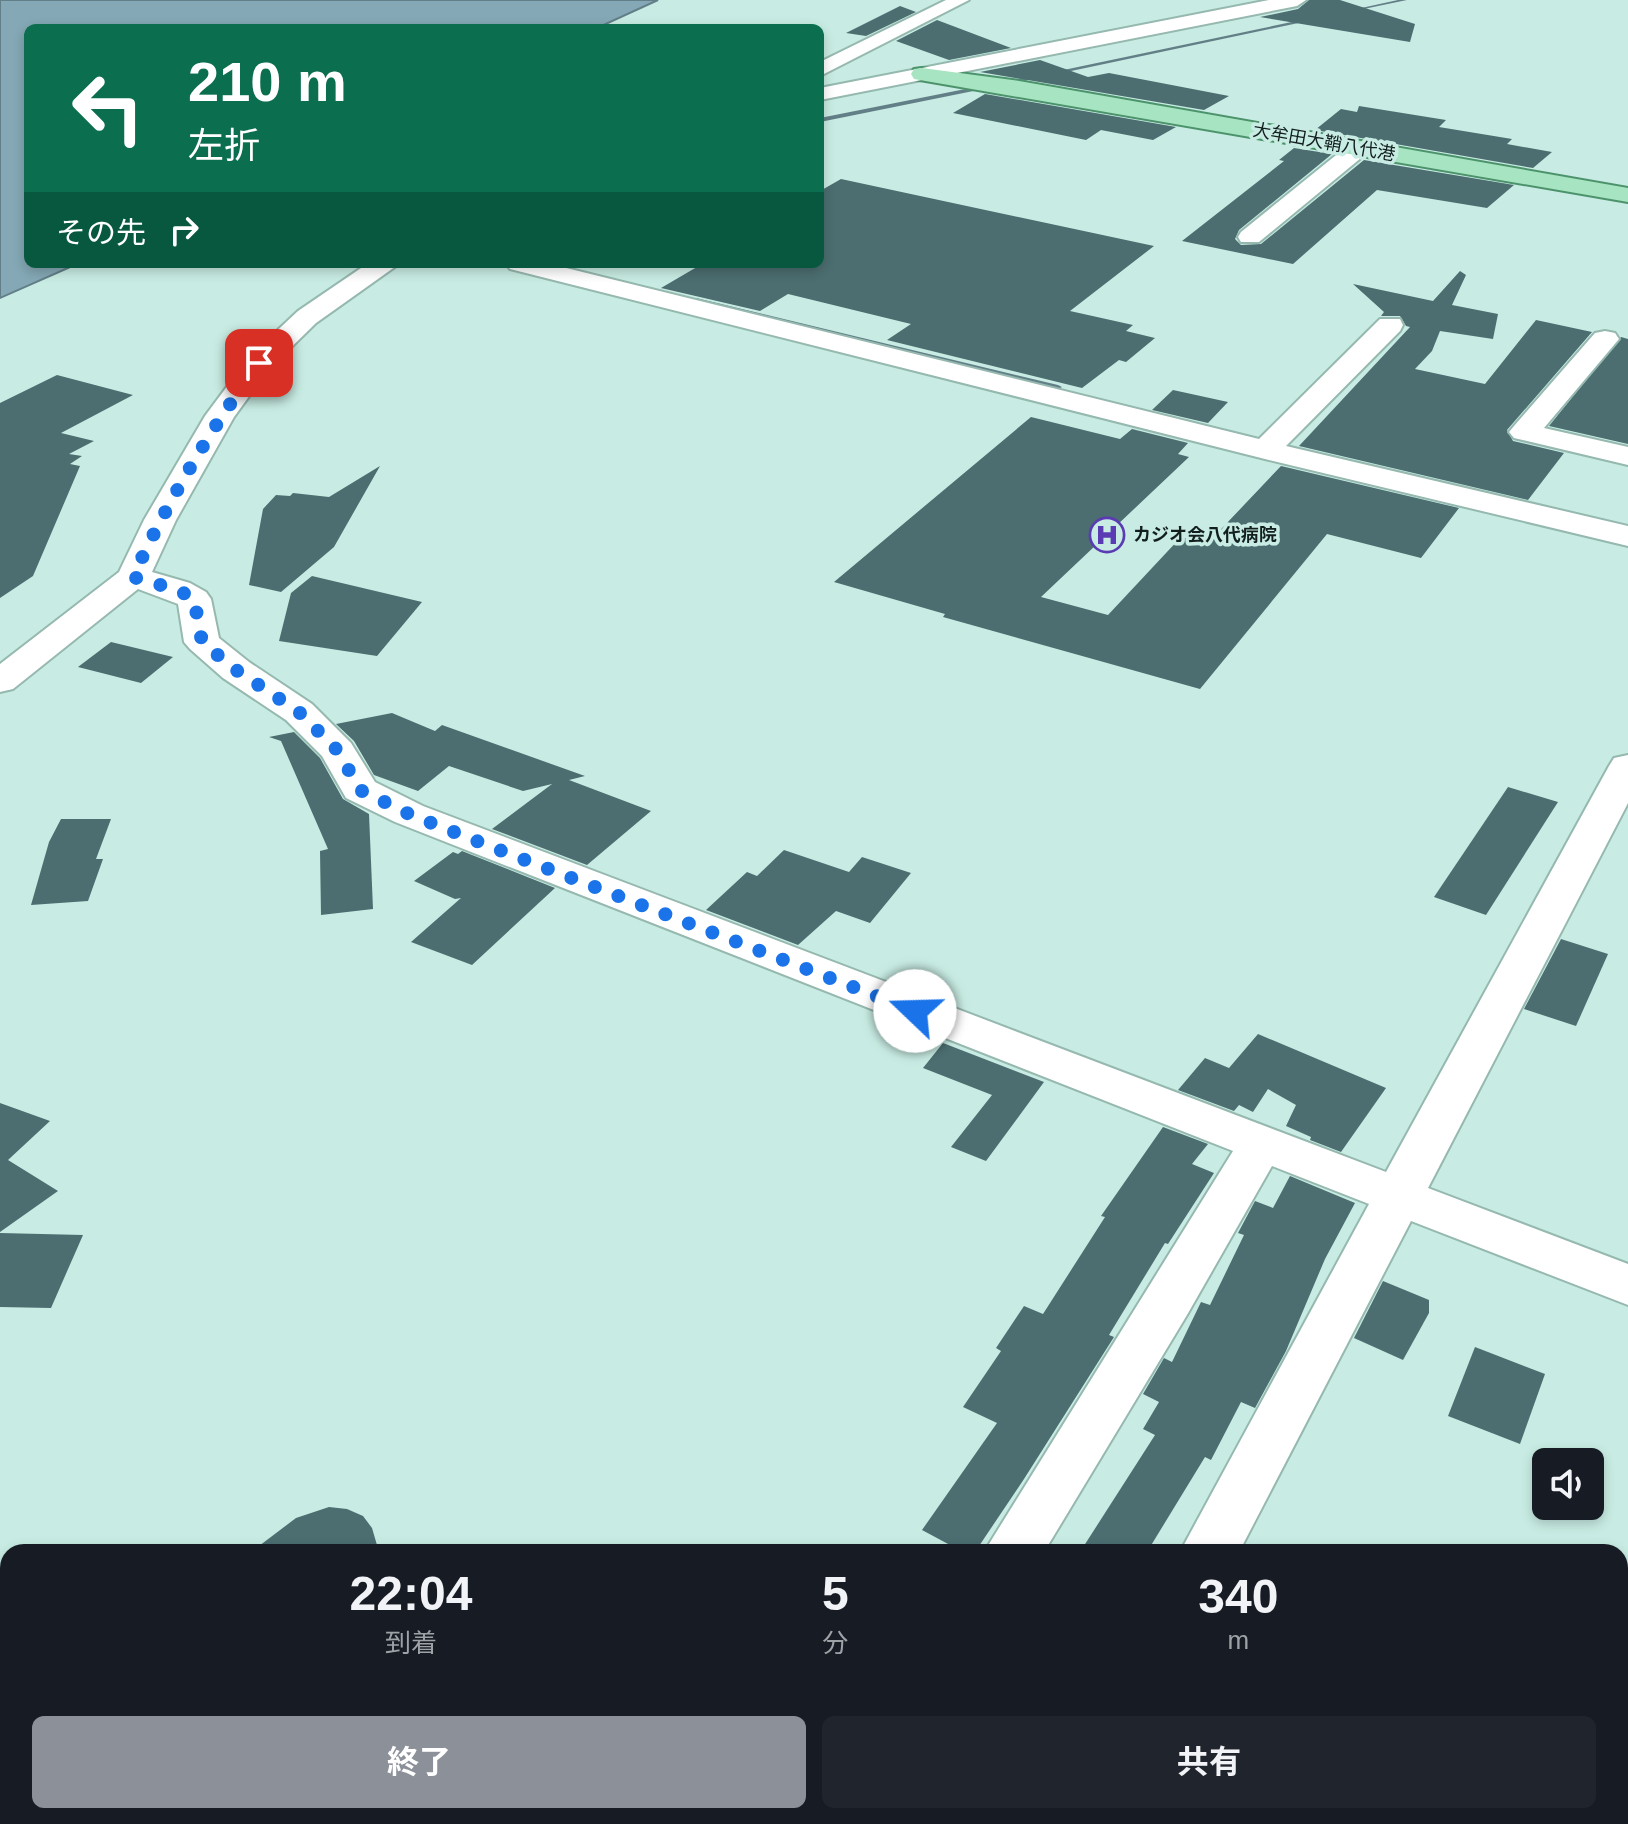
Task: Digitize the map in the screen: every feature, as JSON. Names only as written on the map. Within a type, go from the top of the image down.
[{"type":"main road","name":"大牟田大鞘八代港","points":[[922,74],[1019,88],[1628,195]]},
{"type":"street","points":[[824,68],[960,0]]},
{"type":"street","points":[[824,84],[1253,0]]},
{"type":"street","points":[[824,93],[1297,0]]},
{"type":"street","points":[[1250,237],[1359,148]]},
{"type":"street","points":[[0,652],[84,592],[121,550],[200,423],[257,348],[313,296],[354,268]]},
{"type":"street","points":[[0,681],[133,577],[160,520],[220,416],[259,363],[307,317],[378,268]]},
{"type":"street","points":[[535,268],[1265,450],[1628,536]]},
{"type":"street","points":[[1265,450],[1390,325]]},
{"type":"street","points":[[1605,339],[1524,432],[1628,456]]},
{"type":"street","points":[[133,577],[178,590],[194,599],[202,642],[236,670],[299,712],[338,751],[360,790],[409,814],[1628,1285]]},
{"type":"street","points":[[1213,1544],[1628,766]]},
{"type":"street","points":[[1018,1544],[1169,1301],[1261,1144]]},
{"type":"water","points":[[0,0],[658,0],[606,24],[24,24],[24,268],[68,268],[0,298]]},
{"type":"building","points":[[1309,0],[1340,0],[1415,24],[1410,42],[1260,17],[1298,9]]},
{"type":"building","points":[[900,6],[916,12],[866,36],[846,33]]},
{"type":"building","points":[[937,20],[1011,48],[949,60],[896,41]]},
{"type":"building","points":[[1040,60],[1088,77],[1109,73],[1229,96],[1204,110],[980,72]]},
{"type":"building","points":[[985,94],[1176,127],[1153,140],[1101,130],[1086,140],[953,113]]},
{"type":"building","points":[[1359,106],[1446,120],[1439,127],[1512,139],[1507,144],[1552,152],[1533,168],[1315,130],[1341,109],[1357,112]]},
{"type":"building","points":[[1294,148],[1332,154],[1239,230],[1235,239],[1241,245],[1261,244],[1364,160],[1514,185],[1487,208],[1377,190],[1293,264],[1182,241],[1284,161],[1279,160]]},
{"type":"building","points":[[841,179],[1154,246],[1070,311],[1133,325],[1126,331],[1155,338],[1126,362],[1119,360],[1082,388],[887,340],[911,324],[788,294],[760,311],[661,288],[695,268],[824,268],[824,189]]},
{"type":"building","points":[[1460,271],[1466,275],[1452,305],[1498,314],[1493,339],[1440,331],[1432,351],[1415,369],[1485,384],[1536,320],[1592,332],[1507,430],[1513,441],[1564,453],[1528,500],[1299,446],[1410,327],[1400,316],[1381,316],[1384,312],[1353,284],[1433,301]]},
{"type":"building","points":[[1621,337],[1628,339],[1628,444],[1549,426]]},
{"type":"building","points":[[57,375],[133,395],[61,433],[94,441],[69,454],[82,456],[70,464],[80,466],[33,576],[0,598],[0,403]]},
{"type":"building","points":[[1173,390],[1228,402],[1208,423],[1152,410]]},
{"type":"building","points":[[1031,417],[1120,439],[1132,429],[1188,443],[1178,454],[1189,457],[1041,597],[1108,615],[1181,537],[1207,544],[1281,466],[1459,508],[1421,558],[1327,534],[1200,689],[943,617],[945,614],[834,582]]},
{"type":"building","points":[[380,466],[334,547],[281,592],[249,585],[263,509],[276,495],[290,496],[293,493],[329,497]]},
{"type":"building","points":[[312,576],[422,602],[377,656],[279,641],[291,593]]},
{"type":"building","points":[[111,642],[173,657],[141,683],[78,667]]},
{"type":"building","points":[[392,713],[435,731],[442,725],[585,776],[569,780],[651,811],[587,865],[492,829],[552,784],[523,791],[449,766],[418,791],[374,775],[354,741],[336,724]]},
{"type":"building","points":[[294,732],[320,758],[343,799],[369,814],[373,909],[321,915],[320,851],[328,849],[281,741],[269,737]]},
{"type":"building","points":[[1508,787],[1558,802],[1486,915],[1434,897]]},
{"type":"building","points":[[61,819],[111,819],[96,859],[103,859],[88,901],[31,905],[49,842]]},
{"type":"building","points":[[784,850],[849,872],[862,857],[911,873],[870,923],[836,911],[798,945],[706,910],[747,872],[757,876]]},
{"type":"building","points":[[462,851],[555,888],[472,965],[411,942],[461,898],[455,899],[414,881],[453,852],[458,854]]},
{"type":"building","points":[[1561,939],[1608,954],[1576,1026],[1524,1009]]},
{"type":"building","points":[[1258,1034],[1386,1088],[1341,1152],[1286,1126],[1296,1105],[1268,1089],[1253,1112],[1239,1105],[1234,1111],[1178,1090],[1205,1058],[1229,1068]]},
{"type":"building","points":[[943,1043],[1044,1082],[986,1161],[951,1147],[992,1095],[923,1068]]},
{"type":"building","points":[[0,1103],[50,1121],[8,1160],[58,1191],[0,1232]]},
{"type":"building","points":[[1163,1127],[1208,1144],[1192,1164],[1214,1173],[1168,1244],[1165,1243],[1109,1335],[1114,1337],[1024,1479],[980,1544],[948,1544],[922,1530],[997,1423],[963,1407],[1001,1351],[996,1348],[1024,1306],[1043,1314],[1105,1217],[1101,1216]]},
{"type":"building","points":[[1290,1176],[1355,1203],[1325,1259],[1286,1351],[1255,1408],[1241,1402],[1211,1460],[1205,1457],[1152,1544],[1085,1544],[1155,1435],[1143,1429],[1159,1402],[1143,1394],[1164,1358],[1172,1362],[1201,1302],[1210,1305],[1244,1235],[1238,1233],[1255,1201],[1273,1208]]},
{"type":"building","points":[[0,1233],[83,1235],[51,1308],[0,1307]]},
{"type":"building","points":[[1383,1281],[1429,1300],[1429,1313],[1403,1360],[1354,1338]]},
{"type":"building","points":[[1475,1347],[1545,1374],[1520,1444],[1448,1416]]},
{"type":"building","points":[[329,1507],[347,1509],[363,1516],[372,1528],[377,1544],[262,1544],[296,1518]]},
{"type":"waterway","points":[[1354,10],[1405,0]]},
{"type":"waterway","points":[[1057,72],[1306,20]]},
{"type":"waterway","points":[[824,119],[1036,77]]},
{"type":"waterway","points":[[696,300],[1058,387]]},
{"type":"place","name":"カジオ会八代病院","points":[[1107,535]]},
{"type":"route","points":[[259,363],[220,416],[160,520],[133,577],[178,590],[194,599],[202,642],[236,670],[299,712],[338,751],[360,790],[409,814],[489,846],[915,1011]]}]
